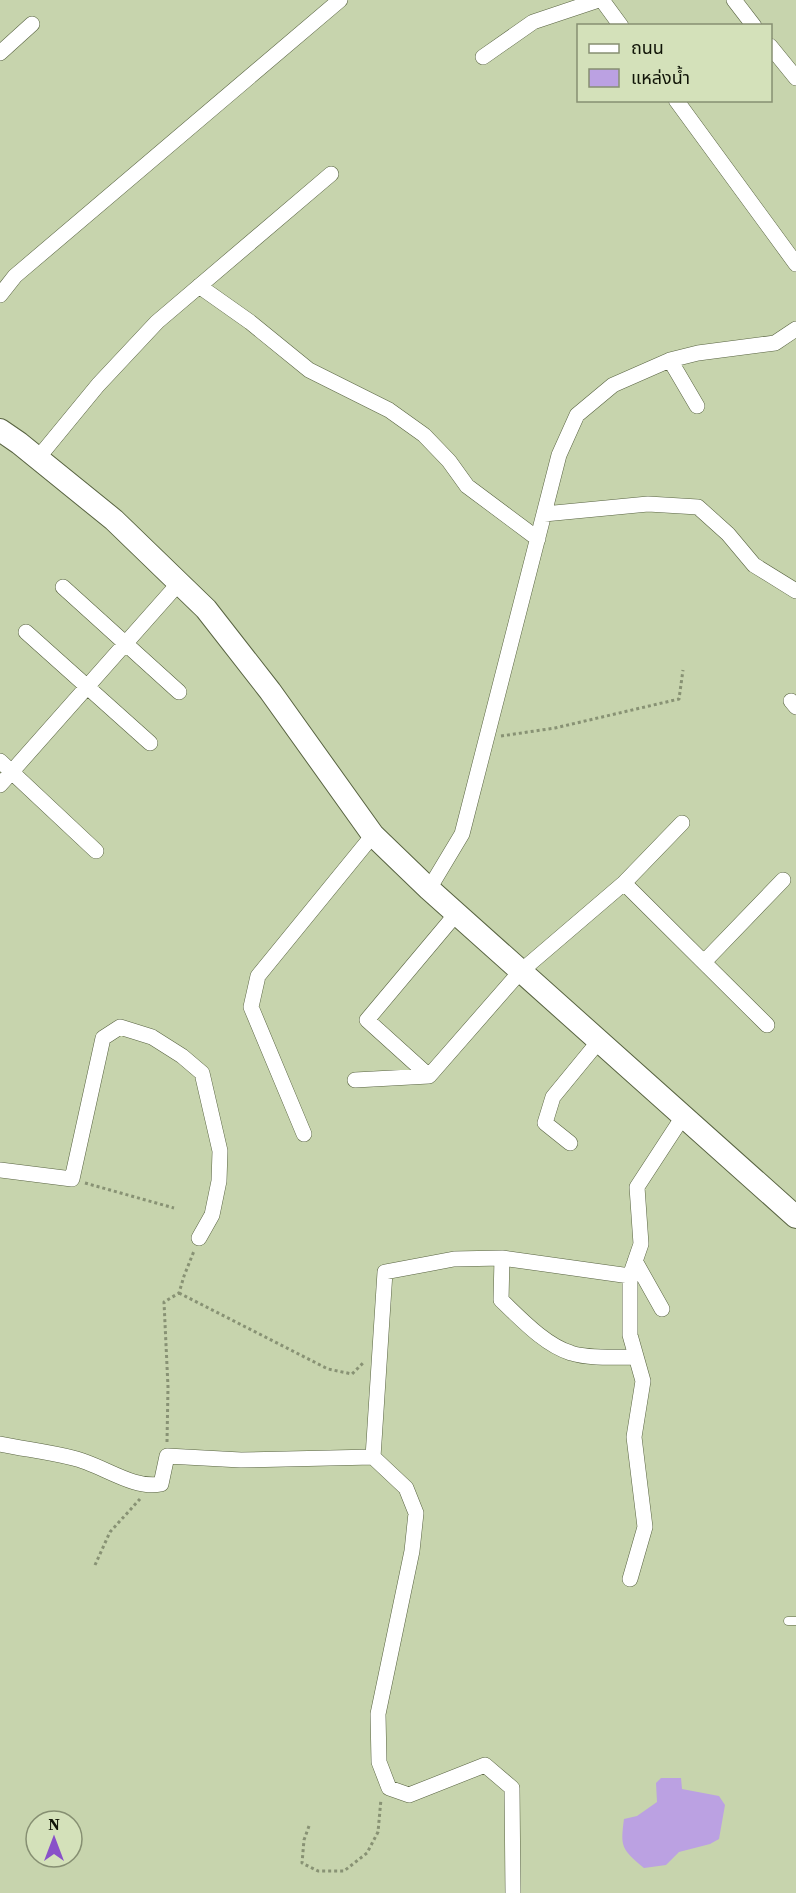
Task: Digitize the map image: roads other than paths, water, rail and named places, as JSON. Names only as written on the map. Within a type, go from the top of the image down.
[{"type":"main road","points":[[0,430],[114,520],[206,609],[270,691],[374,835],[520,972],[796,1217]]},
{"type":"street","points":[[0,295],[15,276],[340,0]]},
{"type":"street","points":[[483,57],[533,21],[600,0],[619,24]]},
{"type":"street","points":[[734,0],[752,24]]},
{"type":"street","points":[[0,53],[32,24]]},
{"type":"street","points":[[772,47],[796,78]]},
{"type":"street","points":[[677,102],[796,264]]},
{"type":"street","points":[[38,458],[98,385],[157,321],[331,174]]},
{"type":"street","points":[[199,286],[250,322],[309,370],[389,410],[424,435],[449,461],[466,486],[538,540]]},
{"type":"street","points":[[429,889],[462,834],[559,454],[577,415],[613,386],[670,360],[698,353],[775,343],[796,329]]},
{"type":"street","points":[[670,360],[697,406]]},
{"type":"street","points":[[544,514],[648,504],[698,507],[728,534],[754,565],[796,591]]},
{"type":"street","points":[[0,784],[6,766],[87,687],[179,584]]},
{"type":"street","points":[[63,587],[179,692]]},
{"type":"street","points":[[26,632],[150,743]]},
{"type":"street","points":[[6,766],[96,850]]},
{"type":"street","points":[[355,1080],[429,1076],[520,972],[624,883],[682,823]]},
{"type":"street","points":[[304,1134],[251,1007],[258,976],[374,835]]},
{"type":"street","points":[[704,962],[783,880]]},
{"type":"street","points":[[624,883],[767,1024]]},
{"type":"street","points":[[429,1076],[367,1020],[456,914]]},
{"type":"street","points":[[0,1170],[72,1179],[103,1038],[120,1027],[152,1037],[182,1056],[202,1073],[220,1150],[219,1181],[212,1215],[199,1238]]},
{"type":"street","points":[[570,1143],[545,1123],[554,1097],[599,1041]]},
{"type":"street","points":[[630,1579],[645,1527],[634,1437],[643,1381],[630,1335],[630,1276],[641,1244],[637,1187],[684,1116]]},
{"type":"street","points":[[374,1457],[385,1272],[454,1259],[502,1258],[630,1276]]},
{"type":"street","points":[[502,1258],[501,1300],[535,1333],[571,1353],[636,1358]]},
{"type":"street","points":[[635,1261],[662,1309]]},
{"type":"street","points":[[0,1444],[76,1458],[113,1474],[151,1486],[161,1484],[167,1456],[241,1460],[374,1457],[406,1488],[416,1513],[412,1551],[378,1714],[379,1762],[389,1788],[409,1795],[485,1765],[512,1788],[513,1893]]},
{"type":"water","points":[[661,1778],[681,1778],[682,1789],[719,1796],[725,1805],[719,1839],[710,1844],[679,1852],[666,1865],[644,1868],[624,1847],[622,1836],[624,1819],[637,1816],[657,1802],[656,1783]]}]
